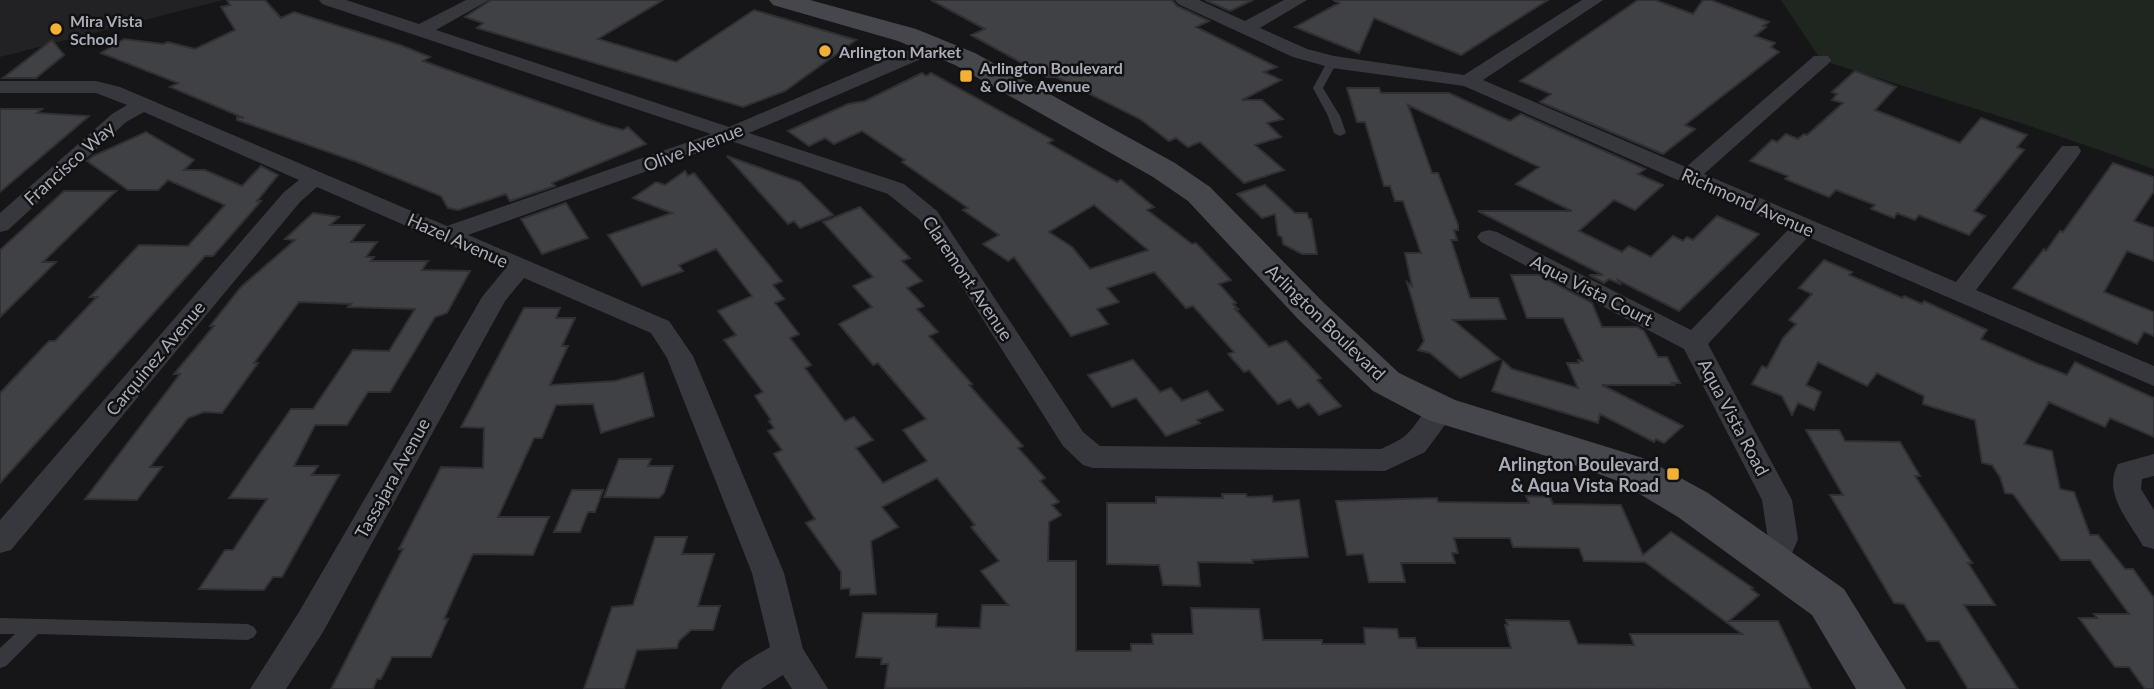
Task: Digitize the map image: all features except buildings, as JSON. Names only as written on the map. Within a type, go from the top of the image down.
[{"type":"main road","name":"Arlington Boulevard","points":[[803,3],[935,46],[965,59],[1164,170],[1199,194],[1311,311],[1386,382],[1441,410],[1579,451],[1632,470],[1693,505],[1828,602],[1882,689]]},
{"type":"street","name":"Claremont Avenue","points":[[328,0],[896,189],[929,216],[1073,439],[1093,457],[1385,460],[1415,444],[1441,410]]},
{"type":"street","points":[[420,31],[480,0]]},
{"type":"street","name":"Richmond Avenue","points":[[1184,0],[1300,53],[1332,62],[1468,81],[2154,377]]},
{"type":"street","points":[[1245,28],[1298,0]]},
{"type":"street","points":[[1468,81],[1594,0]]},
{"type":"street","name":"Olive Avenue","points":[[447,234],[697,148],[935,46]]},
{"type":"street","points":[[1689,176],[1821,60]]},
{"type":"street","name":"Hazel Avenue","points":[[0,87],[96,87],[113,91],[660,327],[680,356],[768,573],[788,654],[811,689]]},
{"type":"street","name":"Francisco Way","points":[[0,225],[119,118],[141,105]]},
{"type":"street","points":[[1961,293],[2070,151]]},
{"type":"street","name":"Carquinez Avenue","points":[[0,541],[292,197],[313,179]]},
{"type":"street","name":"Aqua Vista Road","points":[[1773,563],[1783,539],[1777,499],[1694,343],[1804,226]]},
{"type":"street","name":"Aqua Vista Court","points":[[1489,237],[1694,343]]},
{"type":"street","name":"Tassajara Avenue","points":[[267,689],[311,622],[495,297],[519,268]]},
{"type":"street","points":[[2154,465],[2128,472],[2126,490],[2154,537]]},
{"type":"street","points":[[738,689],[751,676],[788,654]]},
{"type":"lane","points":[[1332,62],[1318,88],[1340,133]]},
{"type":"lane","points":[[0,626],[248,632]]},
{"type":"lane","points":[[0,660],[34,627]]},
{"type":"shaded area","name":"Mira Vista School","points":[[0,0],[223,0],[0,57]]},
{"type":"shaded area","points":[[1781,0],[2154,0],[2154,169],[2030,126],[1821,60]]},
{"type":"place","name":"Mira Vista School","points":[[56,29]]},
{"type":"place","name":"Arlington Market","points":[[825,51]]},
{"type":"place","name":"Arlington Boulevard & Olive Avenue","points":[[966,76]]},
{"type":"place","name":"Arlington Boulevard & Aqua Vista Road","points":[[1673,474]]}]
